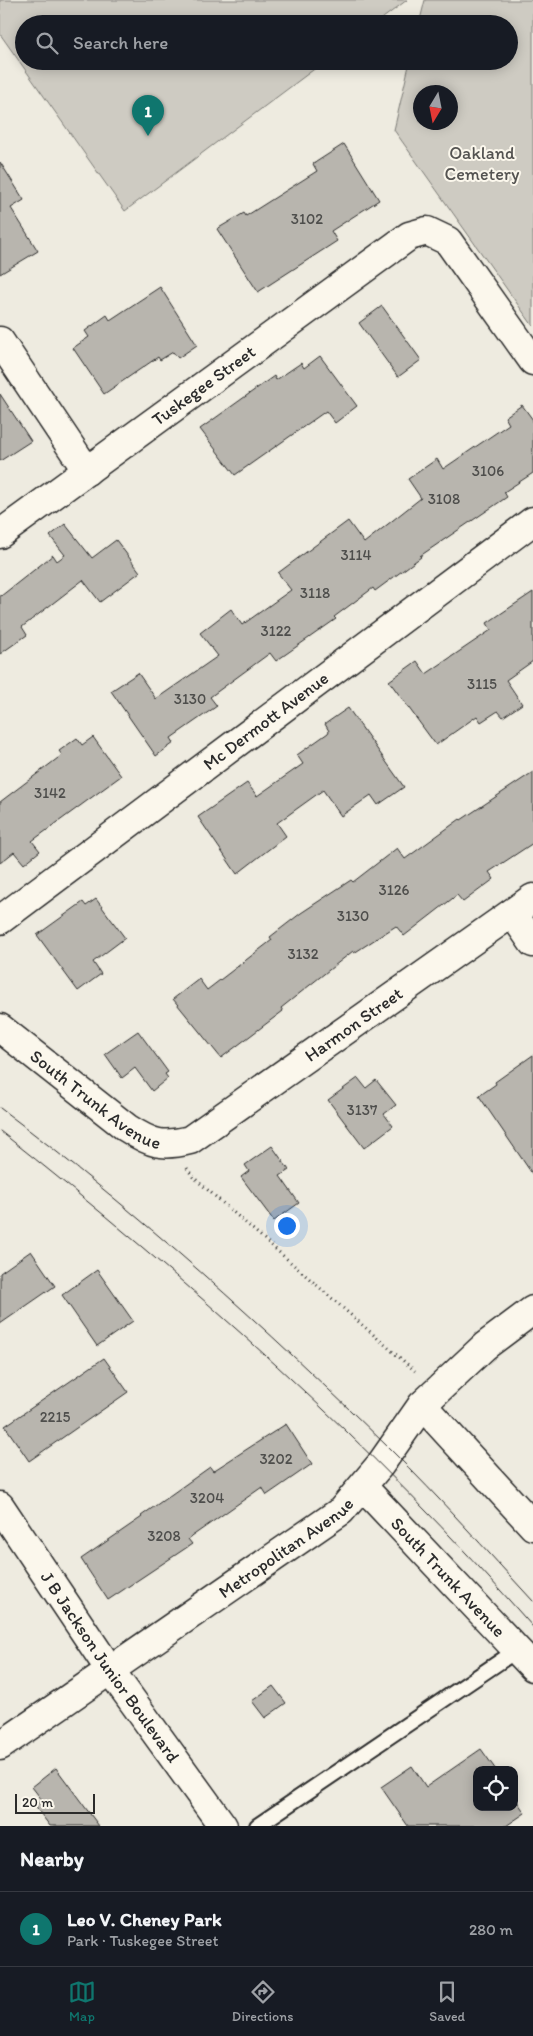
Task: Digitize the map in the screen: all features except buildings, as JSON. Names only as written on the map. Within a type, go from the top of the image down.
[{"type":"street","name":"Tuskegee Street","points":[[0,534],[408,236],[427,231],[448,241],[533,361]]},
{"type":"street","points":[[0,341],[87,471]]},
{"type":"street","name":"Mc Dermott Avenue","points":[[0,920],[533,521]]},
{"type":"street","points":[[523,906],[533,942]]},
{"type":"street","name":"Harmon Street","points":[[171,1145],[190,1140],[523,906]]},
{"type":"street","name":"South Trunk Avenue","points":[[0,1028],[127,1128],[147,1140],[171,1145]]},
{"type":"street","name":"Metropolitan Avenue","points":[[0,1746],[341,1511],[363,1487],[422,1405],[485,1346],[533,1310]]},
{"type":"street","points":[[422,1405],[533,1526]]},
{"type":"street","name":"South Trunk Avenue","points":[[363,1487],[525,1658]]},
{"type":"street","name":"J B Jackson Junior Boulevard","points":[[0,1506],[110,1670],[223,1826]]},
{"type":"lane","points":[[258,1826],[525,1658]]},
{"type":"path","points":[[171,1145],[193,1177],[415,1371]]},
{"type":"green space","points":[[0,0],[407,0],[387,15],[15,15],[15,55],[0,34]]},
{"type":"green space","name":"Oakland Cemetery","points":[[425,0],[533,0],[533,326],[394,130],[408,70],[518,70],[518,15],[421,15]]},
{"type":"green space","points":[[25,70],[313,70],[125,211]]},
{"type":"tram line","points":[[0,1108],[152,1230],[297,1359],[409,1468],[533,1601]]},
{"type":"tram line","points":[[0,1131],[141,1246],[278,1367],[409,1493],[533,1627]]},
{"type":"place","name":"Leo V. Cheney Park","points":[[148,136]]}]
